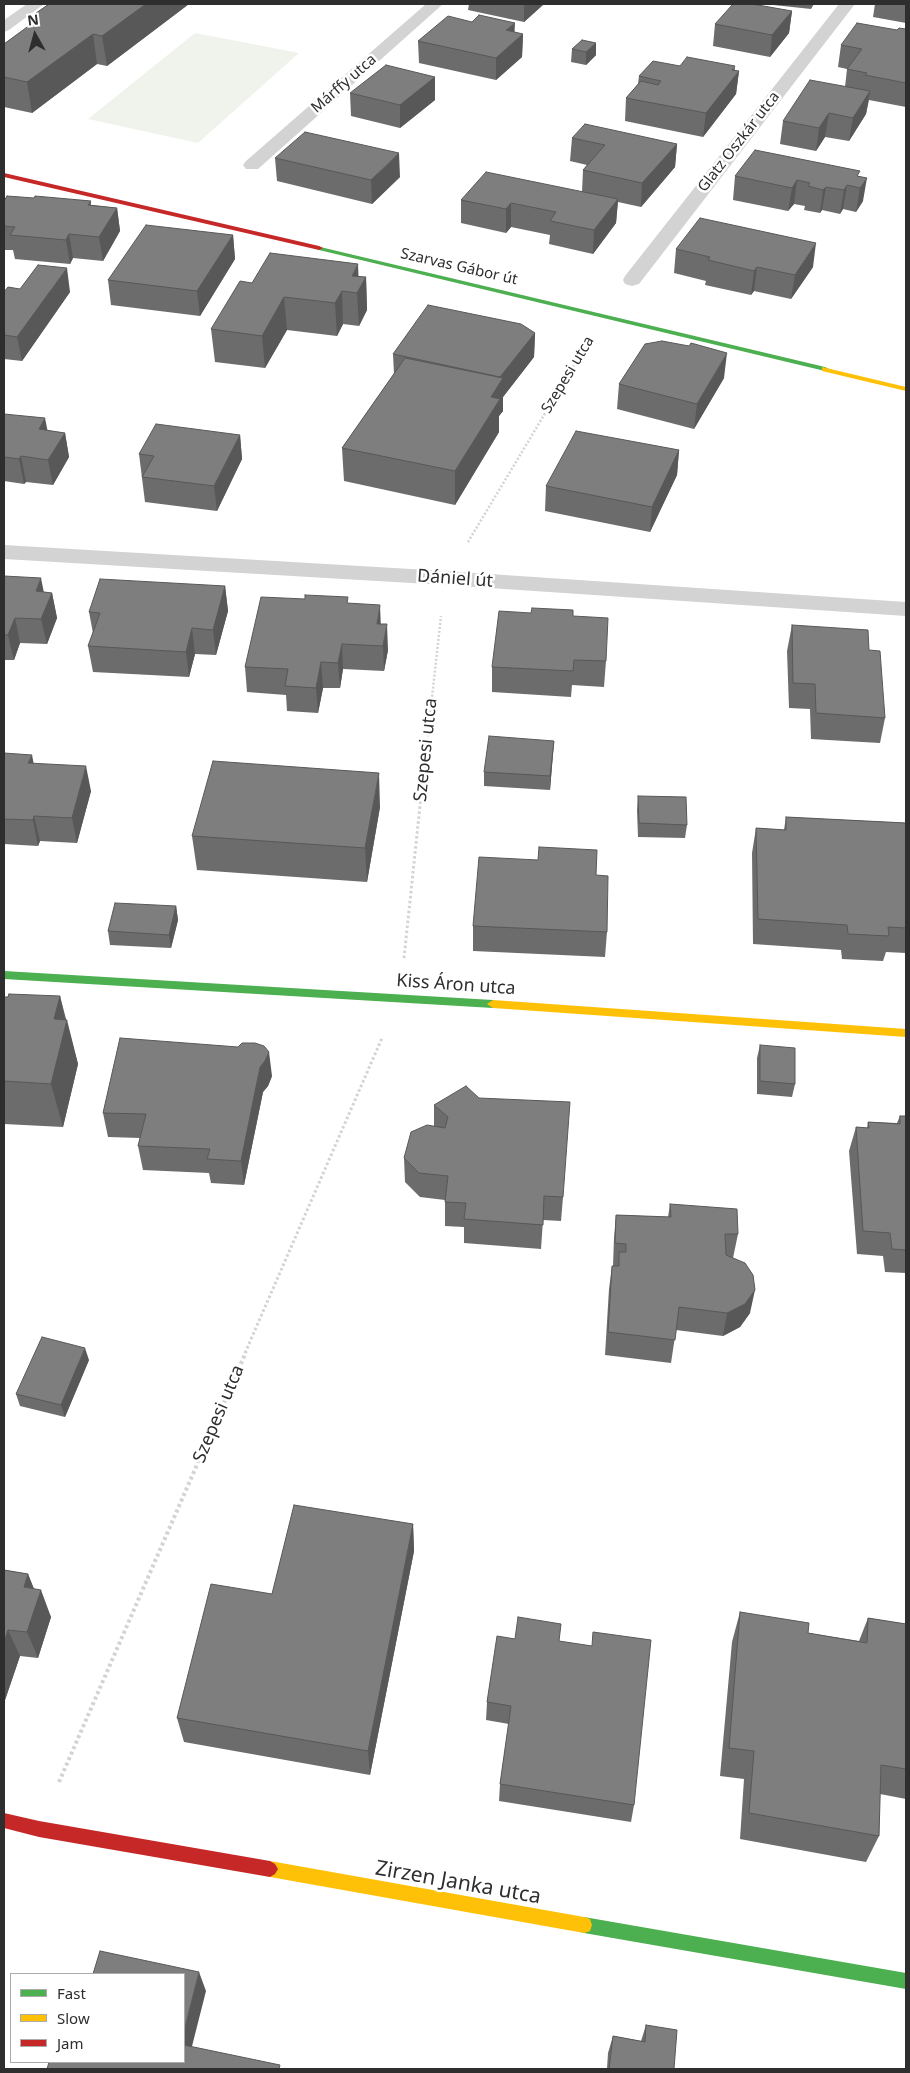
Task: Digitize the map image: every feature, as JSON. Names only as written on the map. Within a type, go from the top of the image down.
[{"type":"street","points":[[4,27],[36,4]]},
{"type":"street","name":"Márffy utca","points":[[252,165],[435,4]]},
{"type":"street","name":"Glatz Oszkár utca","points":[[632,280],[847,4]]},
{"type":"street","name":"Szarvas Gábor út","points":[[6,178],[191,217],[906,389]]},
{"type":"street","name":"Dániel út","points":[[4,552],[445,578],[906,609]]},
{"type":"street","name":"Kiss Áron utca","points":[[4,974],[399,998],[906,1033]]},
{"type":"street","name":"Zirzen Janka utca","points":[[4,1821],[39,1829],[906,1981]]},
{"type":"path","name":"Szepesi utca","points":[[470,538],[604,316]]},
{"type":"path","name":"Szepesi utca","points":[[408,922],[445,578]]},
{"type":"path","name":"Szepesi utca","points":[[39,1829],[399,998]]},
{"type":"shaded area","points":[[195,33],[299,53],[198,143],[88,119]]},
{"type":"building","points":[[49,4],[146,4],[102,36],[93,34],[27,82],[4,77],[4,44],[38,19],[29,18]]},
{"type":"building","points":[[733,4],[752,4],[792,11],[772,35],[715,24]]},
{"type":"building","points":[[479,15],[515,23],[506,30],[523,34],[496,58],[418,41],[448,16],[472,22]]},
{"type":"building","points":[[857,23],[897,30],[899,28],[906,29],[906,83],[865,75],[867,73],[847,69],[862,49],[841,45]]},
{"type":"building","points":[[582,40],[596,43],[586,52],[572,49]]},
{"type":"building","points":[[687,57],[735,66],[732,70],[739,71],[706,113],[626,98],[641,81],[658,85],[661,81],[639,76],[653,61],[680,66]]},
{"type":"building","points":[[386,65],[435,77],[400,105],[350,93]]},
{"type":"building","points":[[810,80],[870,91],[853,118],[829,113],[819,128],[783,121]]},
{"type":"building","points":[[585,124],[677,144],[642,183],[583,170],[605,145],[572,138]]},
{"type":"building","points":[[305,132],[399,153],[371,180],[275,158]]},
{"type":"building","points":[[755,150],[860,171],[857,176],[867,178],[860,188],[847,185],[844,190],[826,187],[823,190],[808,186],[810,183],[797,180],[792,188],[735,176]]},
{"type":"building","points":[[486,172],[618,199],[594,230],[550,221],[556,212],[511,203],[506,209],[461,200]]},
{"type":"building","points":[[7,196],[34,198],[35,196],[91,201],[88,205],[117,208],[99,237],[69,234],[66,240],[10,235],[15,227],[4,226],[4,201]]},
{"type":"building","points":[[700,218],[816,243],[795,275],[757,267],[754,271],[708,260],[710,257],[676,249]]},
{"type":"building","points":[[146,225],[233,235],[197,291],[108,280]]},
{"type":"building","points":[[270,253],[358,264],[352,276],[366,277],[357,293],[342,291],[335,303],[284,297],[262,336],[211,329],[240,281],[252,283]]},
{"type":"building","points":[[38,265],[67,268],[17,337],[4,335],[4,292],[8,287],[20,289]]},
{"type":"building","points":[[428,305],[521,324],[535,333],[500,377],[393,354]]},
{"type":"building","points":[[662,341],[689,346],[691,343],[727,353],[697,404],[619,384],[645,344]]},
{"type":"building","points":[[405,358],[503,378],[491,397],[500,399],[455,471],[342,448]]},
{"type":"building","points":[[4,414],[45,418],[39,429],[65,433],[48,460],[21,456],[19,459],[4,457]]},
{"type":"building","points":[[156,424],[240,435],[214,486],[142,477],[154,456],[139,454]]},
{"type":"building","points":[[576,431],[679,450],[652,507],[546,486]]},
{"type":"building","points":[[4,576],[41,578],[36,591],[52,593],[41,619],[15,618],[8,635],[4,635]]},
{"type":"building","points":[[100,579],[225,586],[213,630],[192,628],[186,652],[88,646],[100,613],[89,612]]},
{"type":"building","points":[[305,595],[348,597],[347,603],[380,605],[377,624],[387,624],[383,646],[342,644],[338,663],[321,662],[316,688],[285,686],[288,669],[245,667],[261,597],[305,599]]},
{"type":"building","points":[[532,608],[573,610],[573,616],[608,618],[606,661],[574,660],[573,671],[492,667],[499,611],[531,613]]},
{"type":"building","points":[[792,625],[868,630],[869,650],[880,651],[885,718],[816,713],[815,684],[793,683]]},
{"type":"building","points":[[489,736],[554,741],[550,776],[484,772]]},
{"type":"building","points":[[4,753],[32,755],[28,763],[86,766],[72,818],[34,816],[33,820],[4,819]]},
{"type":"building","points":[[213,761],[379,773],[365,848],[192,836]]},
{"type":"building","points":[[638,796],[686,797],[687,825],[639,823]]},
{"type":"building","points":[[786,817],[906,823],[906,928],[888,927],[889,936],[848,934],[847,925],[758,919],[756,828],[786,830]]},
{"type":"building","points":[[539,847],[597,850],[596,875],[608,876],[607,932],[473,926],[479,857],[538,860]]},
{"type":"building","points":[[115,903],[176,906],[169,935],[108,931]]},
{"type":"building","points":[[9,994],[60,996],[54,1019],[67,1020],[51,1084],[4,1081],[4,997],[8,997]]},
{"type":"building","points":[[120,1038],[238,1047],[242,1043],[255,1043],[264,1046],[269,1052],[260,1067],[241,1161],[207,1159],[210,1149],[138,1146],[146,1114],[103,1113]]},
{"type":"building","points":[[760,1045],[795,1048],[795,1084],[760,1081]]},
{"type":"building","points":[[466,1086],[479,1098],[570,1102],[563,1197],[544,1196],[543,1225],[464,1219],[466,1203],[445,1202],[448,1176],[419,1173],[404,1158],[411,1132],[427,1125],[445,1128],[448,1117],[434,1105]]},
{"type":"building","points":[[900,1116],[906,1116],[906,1250],[892,1249],[890,1233],[863,1231],[856,1127],[869,1128],[868,1122],[900,1124]]},
{"type":"building","points":[[670,1204],[737,1209],[738,1234],[725,1234],[726,1255],[745,1263],[753,1275],[755,1290],[745,1304],[727,1313],[679,1307],[675,1340],[608,1332],[612,1266],[619,1266],[619,1252],[626,1252],[626,1244],[615,1243],[616,1215],[671,1217]]},
{"type":"building","points":[[42,1337],[85,1348],[61,1405],[16,1394]]},
{"type":"building","points":[[294,1505],[413,1524],[368,1751],[177,1718],[211,1584],[272,1594]]},
{"type":"building","points":[[4,1570],[28,1574],[24,1587],[41,1590],[27,1632],[8,1630],[4,1643]]},
{"type":"building","points":[[740,1612],[809,1623],[808,1633],[867,1643],[868,1618],[906,1624],[906,1769],[881,1765],[879,1836],[749,1813],[754,1751],[729,1748]]},
{"type":"building","points":[[518,1617],[561,1624],[559,1641],[592,1646],[593,1632],[651,1640],[634,1805],[500,1784],[511,1706],[487,1702],[497,1636],[515,1639]]},
{"type":"building","points":[[100,1951],[199,1972],[185,2027],[185,1973],[93,1973]]},
{"type":"building","points":[[646,2025],[677,2030],[674,2069],[609,2069],[613,2036],[645,2042]]},
{"type":"building","points":[[185,2045],[280,2065],[279,2069],[47,2069],[49,2063],[185,2063]]},
{"type":"traffic: fast","points":[[319,248],[825,369]]},
{"type":"traffic: fast","points":[[4,975],[493,1004]]},
{"type":"traffic: fast","points":[[584,1925],[906,1981]]},
{"type":"traffic: slow","points":[[825,369],[906,389]]},
{"type":"traffic: slow","points":[[493,1004],[906,1033]]},
{"type":"traffic: slow","points":[[270,1869],[584,1925]]},
{"type":"traffic: jam","points":[[4,175],[319,248]]},
{"type":"traffic: jam","points":[[4,1821],[39,1829],[270,1869]]}]
